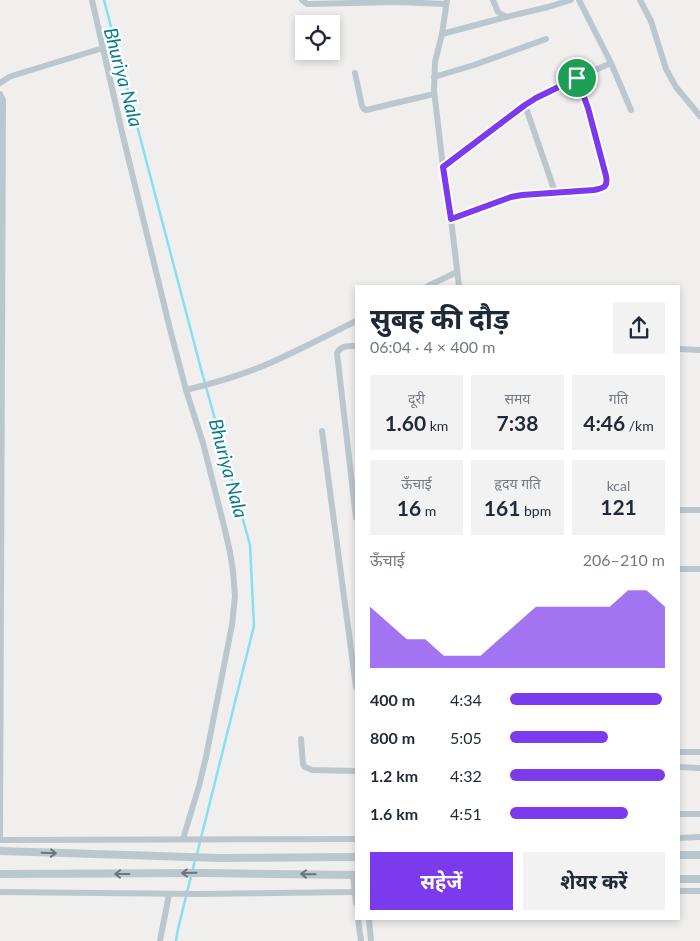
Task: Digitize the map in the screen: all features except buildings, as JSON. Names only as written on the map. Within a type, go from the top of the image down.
[{"type":"street","points":[[92,0],[166,313],[190,389],[226,534],[235,596],[232,625],[206,757],[186,839]]},
{"type":"street","points":[[302,0],[307,4],[446,2],[442,34],[435,62],[434,94],[459,285]]},
{"type":"street","points":[[492,0],[498,12],[506,17]]},
{"type":"street","points":[[442,34],[571,0]]},
{"type":"street","points":[[579,0],[611,63],[631,110]]},
{"type":"street","points":[[640,0],[651,21],[666,69],[676,87],[700,116]]},
{"type":"street","points":[[434,77],[546,39]]},
{"type":"street","points":[[0,83],[9,77],[103,48]]},
{"type":"street","points":[[443,167],[536,98],[611,63]]},
{"type":"street","points":[[355,73],[362,106],[366,110],[434,94]]},
{"type":"street","points":[[451,219],[511,197],[536,193],[603,188],[606,184],[606,176],[588,108],[577,78]]},
{"type":"street","points":[[0,94],[3,100],[1,207],[0,840],[355,839]]},
{"type":"street","points":[[525,105],[555,192]]},
{"type":"street","points":[[430,285],[457,272]]},
{"type":"street","points":[[190,389],[239,375],[270,363],[355,321]]},
{"type":"street","points":[[355,346],[339,348],[337,353],[355,496]]},
{"type":"street","points":[[680,349],[700,350]]},
{"type":"street","points":[[322,431],[355,679]]},
{"type":"street","points":[[680,510],[700,510]]},
{"type":"street","points":[[680,569],[700,569]]},
{"type":"street","points":[[301,739],[304,764],[308,769],[355,771]]},
{"type":"street","points":[[680,752],[700,752]]},
{"type":"street","points":[[680,767],[700,768]]},
{"type":"street","points":[[680,814],[700,814]]},
{"type":"street","points":[[680,838],[700,837]]},
{"type":"street","points":[[0,851],[212,858],[355,857]]},
{"type":"street","points":[[680,855],[700,855]]},
{"type":"street","points":[[0,874],[207,873],[354,875]]},
{"type":"street","points":[[680,879],[700,879]]},
{"type":"street","points":[[680,891],[700,891]]},
{"type":"street","points":[[0,892],[173,894],[355,892]]},
{"type":"street","points":[[160,941],[173,894]]},
{"type":"street","points":[[358,920],[361,941]]},
{"type":"street","points":[[369,920],[371,941]]},
{"type":"waterway","name":"Bhuriya Nala","points":[[104,0],[201,369],[250,545],[254,626],[197,854]]},
{"type":"waterway","name":"Bhuriya Nala","points":[[176,941],[195,860]]},
{"type":"route","points":[[577,78],[588,108],[606,176],[605,186],[594,190],[536,193],[511,197],[451,219],[443,167],[525,105],[577,78]]}]
